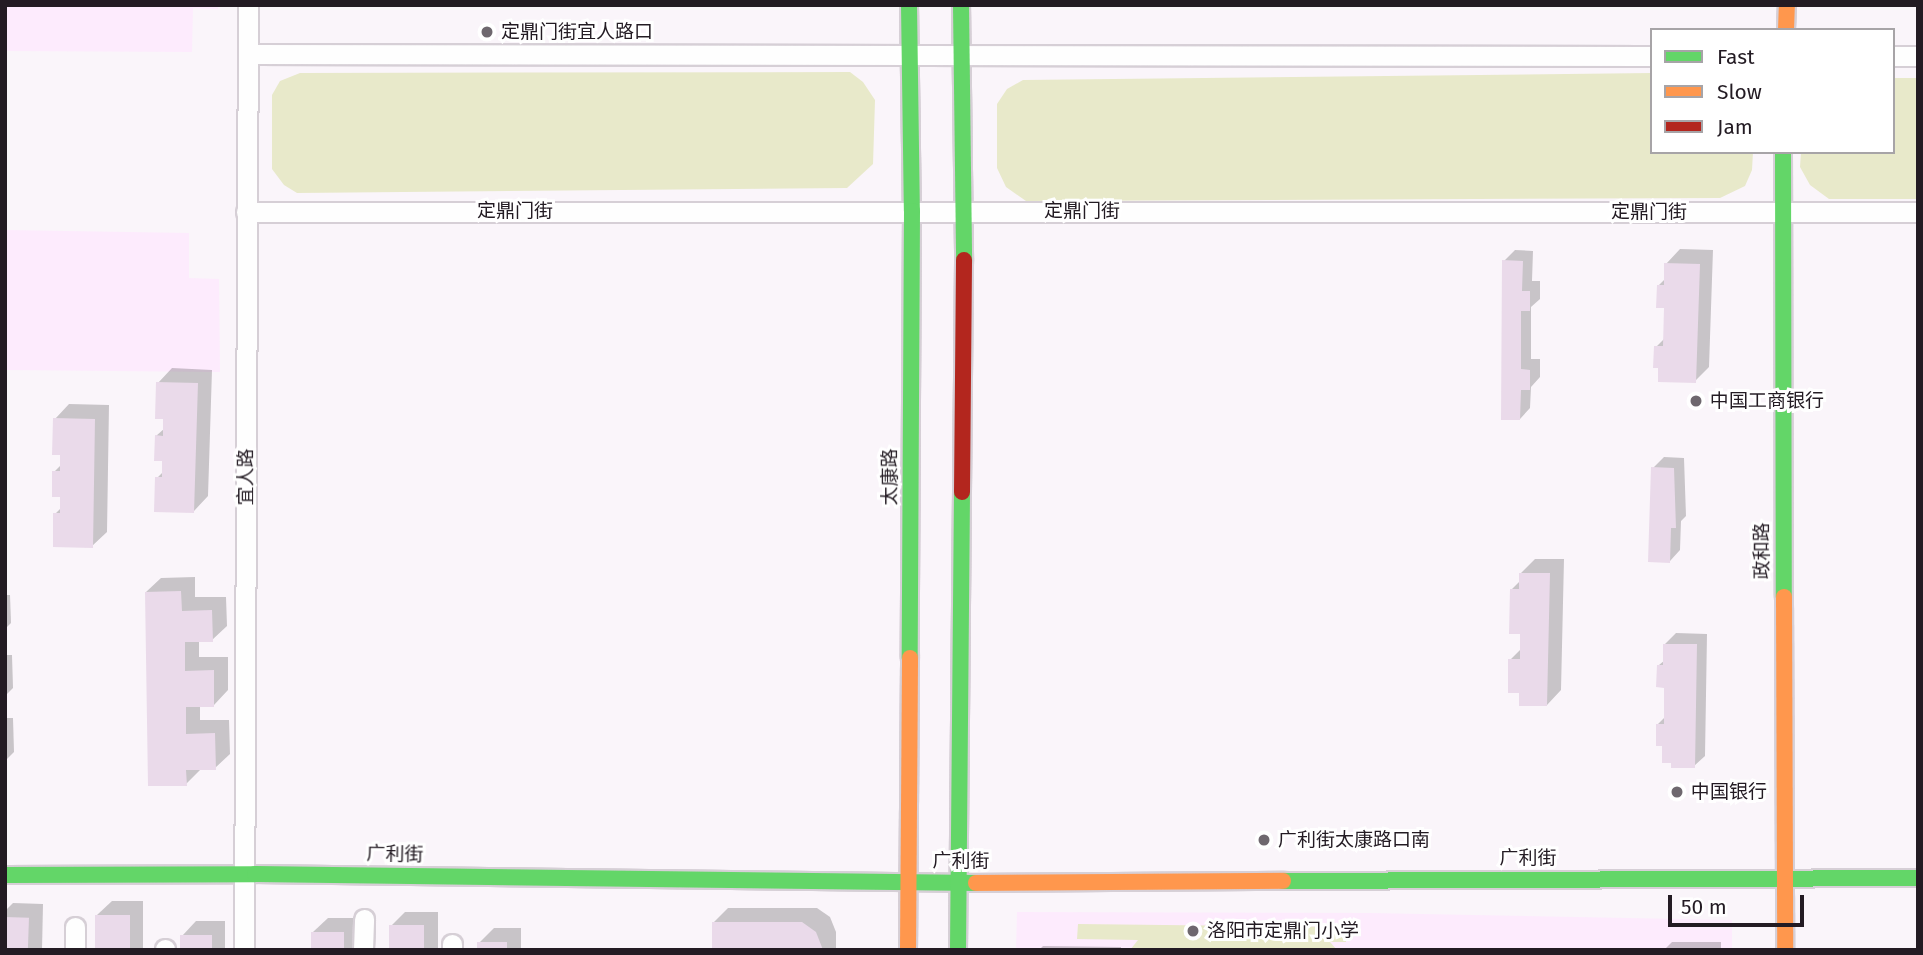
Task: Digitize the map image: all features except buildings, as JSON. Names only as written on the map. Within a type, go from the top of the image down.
[{"type":"street","name":"宜人路","points":[[248,5],[254,54]]},
{"type":"street","name":"宜人路","points":[[255,950],[250,866],[252,212],[254,54],[260,5]]},
{"type":"street","name":"太康路","points":[[908,950],[912,211],[909,5]]},
{"type":"street","points":[[958,950],[964,211],[961,5]]},
{"type":"street","points":[[1772,5],[1772,28]]},
{"type":"street","points":[[1786,28],[1787,5]]},
{"type":"street","points":[[254,54],[1650,56]]},
{"type":"street","points":[[1895,56],[1918,56]]},
{"type":"street","name":"政和路","points":[[1770,154],[1775,212],[1778,870],[1785,950]]},
{"type":"street","name":"政和路","points":[[1775,212],[1783,154]]},
{"type":"street","name":"定鼎门街","points":[[252,212],[1918,212]]},
{"type":"street","name":"广利街","points":[[5,859],[250,866],[958,875],[1778,870],[1918,863]]},
{"type":"street","name":"宜人路","points":[[244,950],[250,866]]},
{"type":"street","name":"广利街","points":[[5,875],[250,866]]},
{"type":"street","name":"政和路","points":[[1770,950],[1778,870]]},
{"type":"street","name":"广利街","points":[[1778,870],[1918,878]]},
{"type":"street","points":[[363,919],[363,950]]},
{"type":"street","points":[[75,927],[75,950]]},
{"type":"shaded area","points":[[5,5],[218,5],[218,9],[193,8],[192,52],[5,51]]},
{"type":"shaded area","points":[[5,230],[189,233],[189,278],[219,279],[220,372],[5,370]]},
{"type":"shaded area","points":[[1017,912],[1369,913],[1732,920],[1732,950],[1016,950]]},
{"type":"green space","points":[[850,72],[863,82],[875,100],[873,164],[847,188],[297,193],[284,185],[272,169],[272,95],[280,81],[300,73]]},
{"type":"green space","points":[[1650,73],[1650,154],[1753,154],[1752,170],[1745,186],[1720,198],[1026,201],[1006,187],[997,168],[997,104],[1007,89],[1023,80]]},
{"type":"green space","points":[[1895,78],[1918,78],[1918,199],[1829,199],[1810,185],[1800,167],[1801,154],[1895,154]]},
{"type":"green space","points":[[1078,924],[1346,927],[1346,942],[1330,942],[1337,950],[1130,950],[1138,940],[1077,939]]},
{"type":"traffic: fast","points":[[909,5],[912,211],[910,658]]},
{"type":"traffic: fast","points":[[961,5],[964,260]]},
{"type":"traffic: fast","points":[[1783,154],[1784,597]]},
{"type":"traffic: fast","points":[[958,950],[962,492]]},
{"type":"traffic: fast","points":[[5,875],[255,874],[976,883]]},
{"type":"traffic: fast","points":[[1283,881],[1918,878]]},
{"type":"traffic: slow","points":[[1786,28],[1787,5]]},
{"type":"traffic: slow","points":[[1784,597],[1785,950]]},
{"type":"traffic: slow","points":[[908,950],[910,658]]},
{"type":"traffic: slow","points":[[976,883],[1283,881]]},
{"type":"traffic: jam","points":[[962,492],[964,260]]},
{"type":"place","name":"定鼎门街宜人路口","points":[[487,32]]},
{"type":"place","name":"中国工商银行","points":[[1696,401]]},
{"type":"place","name":"中国银行","points":[[1677,792]]},
{"type":"place","name":"广利街太康路口南","points":[[1264,840]]},
{"type":"place","name":"洛阳市定鼎门小学","points":[[1193,931]]}]
